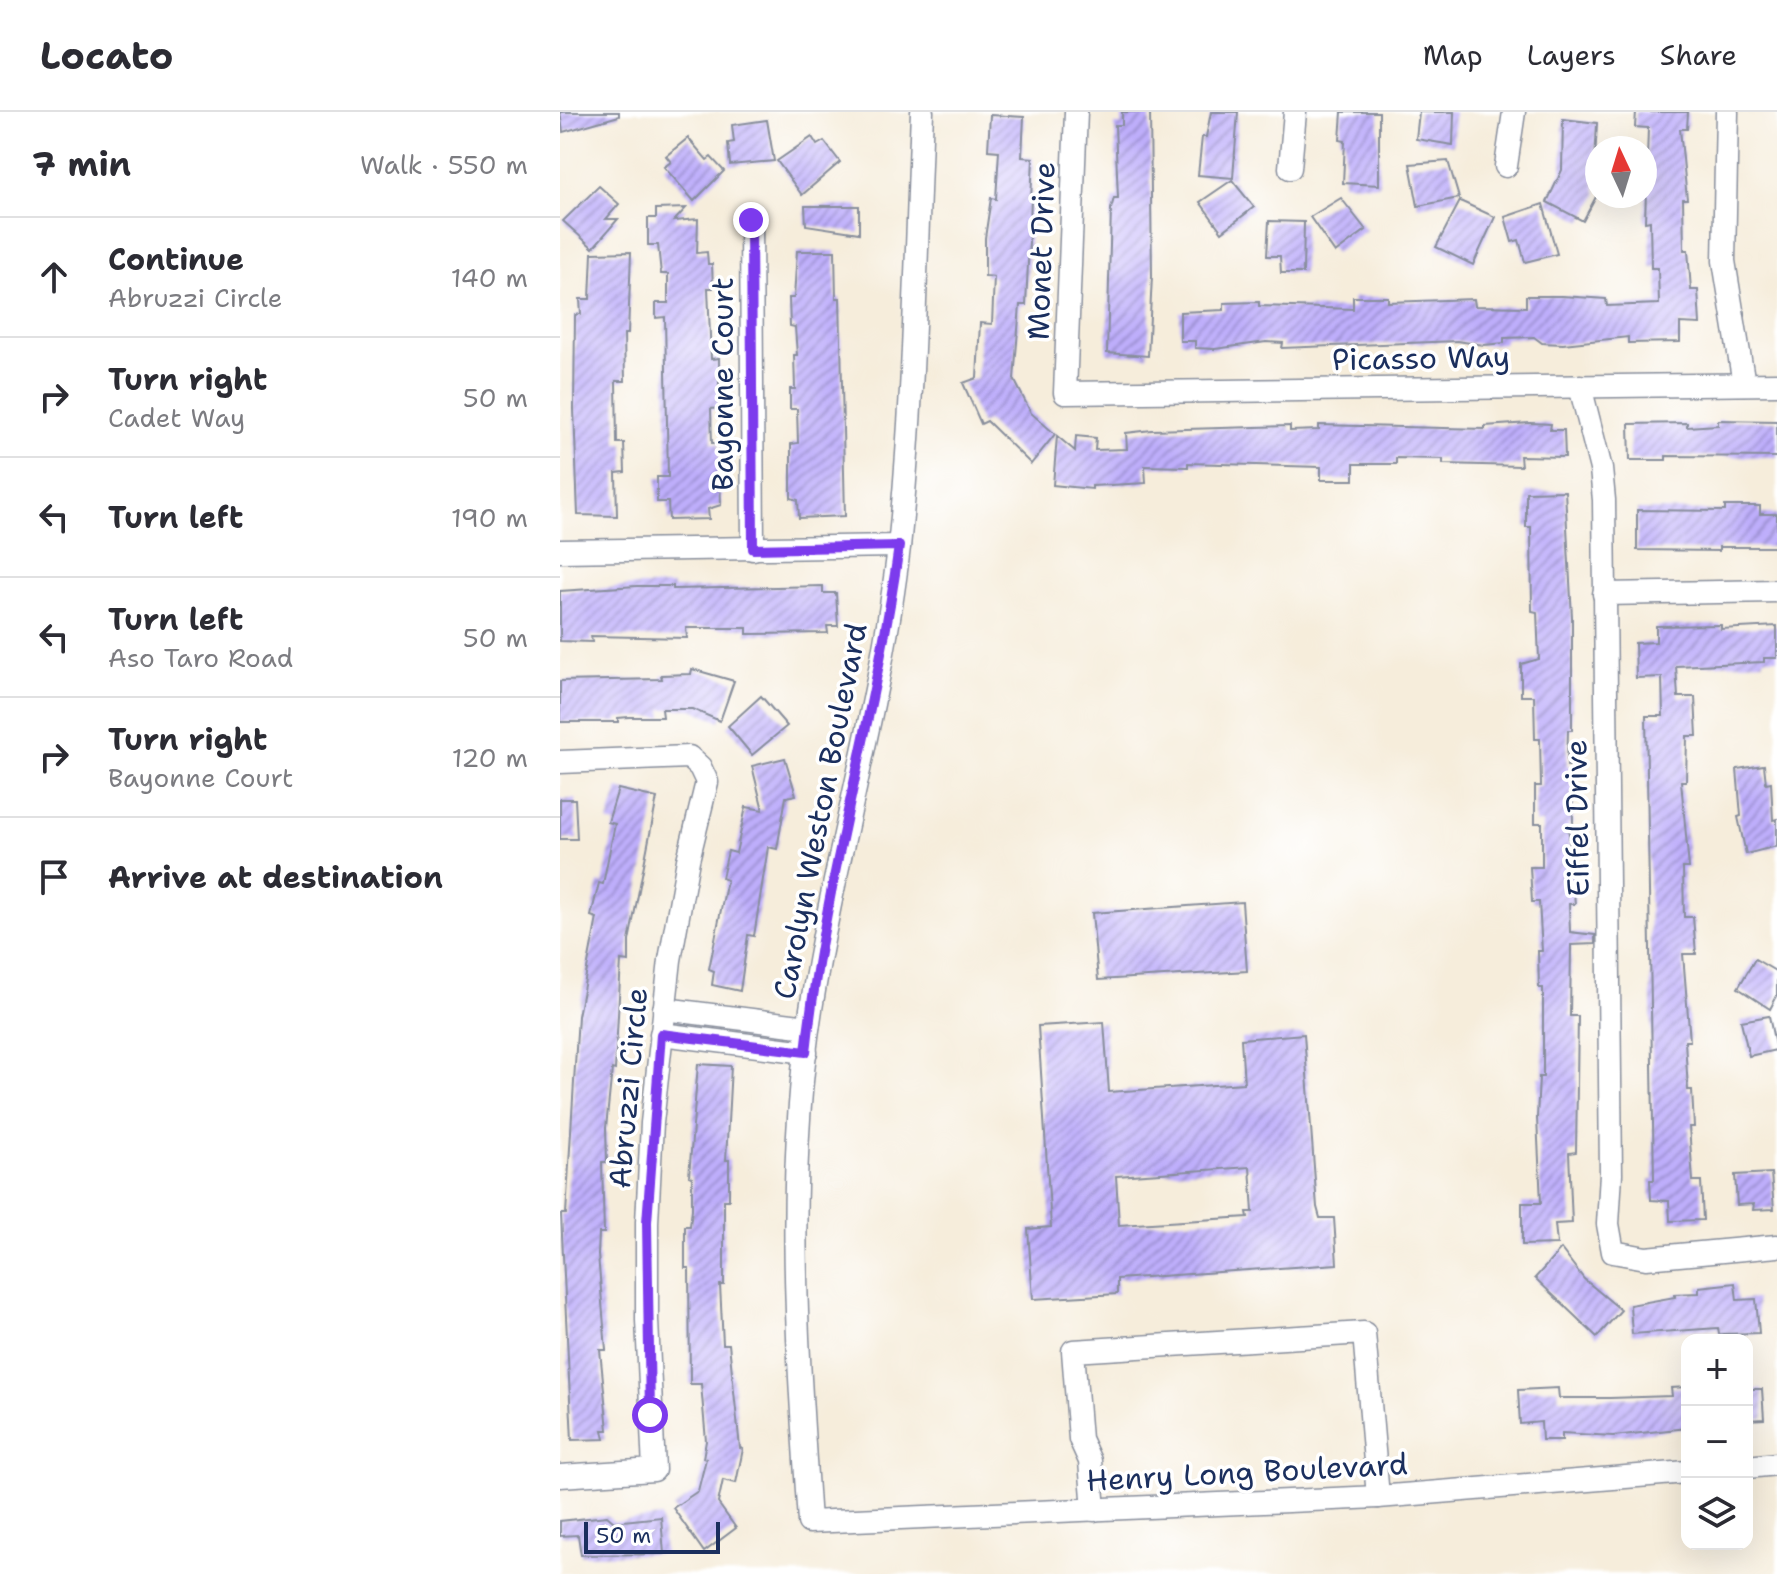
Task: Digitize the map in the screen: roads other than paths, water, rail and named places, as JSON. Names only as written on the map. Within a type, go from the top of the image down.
[{"type":"street","name":"Carolyn Weston Boulevard","points":[[809,1522],[795,1266],[799,1122],[808,1027],[837,868],[887,631],[899,546],[907,448],[922,112]]},
{"type":"street","name":"Monet Drive","points":[[1065,393],[1076,112]]},
{"type":"street","points":[[1290,168],[1295,112]]},
{"type":"street","points":[[1506,166],[1514,112]]},
{"type":"street","points":[[1727,112],[1724,261],[1744,384]]},
{"type":"street","name":"Bayonne Court","points":[[751,220],[753,549]]},
{"type":"street","name":"Picasso Way","points":[[1065,393],[1777,384]]},
{"type":"street","name":"Eiffel Drive","points":[[1580,386],[1601,469],[1611,1174],[1608,1224],[1613,1252],[1646,1258],[1777,1246]]},
{"type":"street","points":[[560,551],[899,546]]},
{"type":"street","points":[[1604,594],[1777,591]]},
{"type":"street","name":"Abruzzi Circle","points":[[560,762],[689,757],[700,767],[707,782],[688,860],[661,1034],[647,1222],[647,1320],[654,1470],[560,1476]]},
{"type":"street","points":[[664,1009],[808,1027]]},
{"type":"street","points":[[661,1034],[806,1052]]},
{"type":"street","points":[[1094,1510],[1090,1461],[1080,1439],[1073,1351],[1364,1333],[1378,1497]]},
{"type":"street","points":[[1753,1466],[1777,1464]]},
{"type":"street","name":"Henry Long Boulevard","points":[[809,1522],[1378,1497],[1681,1472]]}]
